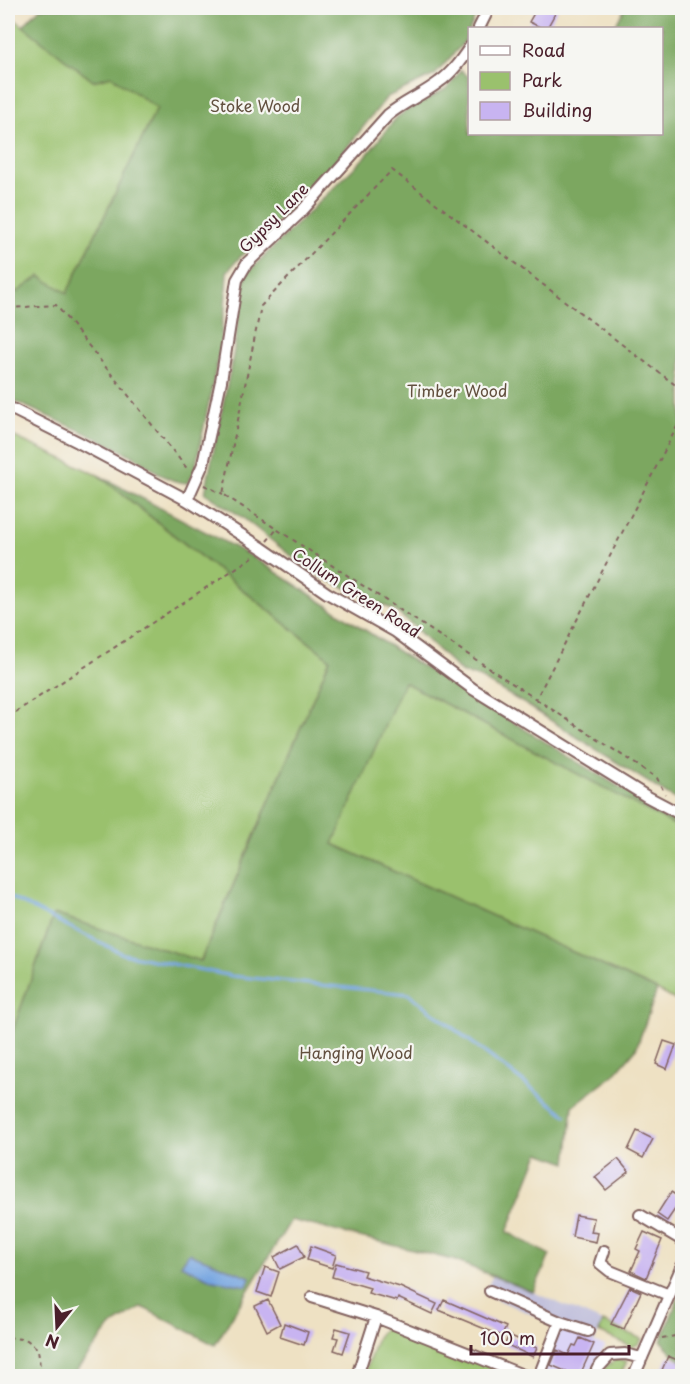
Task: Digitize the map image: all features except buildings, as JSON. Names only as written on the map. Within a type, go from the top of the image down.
[{"type":"street","points":[[480,27],[489,8]]},
{"type":"street","name":"Gypsy Lane","points":[[187,500],[203,464],[220,381],[232,302],[237,280],[247,263],[301,212],[388,115],[404,102],[441,81],[456,67],[468,50]]},
{"type":"street","name":"Collum Green Road","points":[[8,407],[187,500],[327,593],[396,632],[473,689],[646,796],[678,812]]},
{"type":"street","points":[[640,1215],[682,1240]]},
{"type":"street","points":[[604,1251],[600,1263],[610,1270],[669,1295]]},
{"type":"street","points":[[634,1377],[682,1266]]},
{"type":"street","points":[[490,1291],[560,1322],[588,1331]]},
{"type":"street","points":[[312,1297],[376,1317],[525,1377]]},
{"type":"street","points":[[357,1377],[376,1317]]},
{"type":"street","points":[[539,1377],[560,1322]]},
{"type":"street","points":[[594,1377],[598,1368],[610,1355],[625,1354],[642,1358]]},
{"type":"path","points":[[624,10],[642,8]]},
{"type":"path","points":[[223,494],[261,306],[392,170],[682,390]]},
{"type":"path","points":[[8,308],[56,305],[197,481],[223,494],[657,778],[678,812]]},
{"type":"path","points":[[536,699],[682,417]]},
{"type":"path","points":[[8,717],[256,554],[277,529]]},
{"type":"path","points":[[664,1338],[682,1335]]},
{"type":"path","points":[[8,1337],[27,1340],[38,1349],[41,1377]]},
{"type":"shaded area","points":[[493,1275],[603,1322],[594,1342],[567,1330],[559,1335],[544,1372],[536,1368],[553,1330],[549,1322],[484,1294]]},
{"type":"shaded area","points":[[567,1330],[605,1346],[589,1376],[555,1376],[544,1372],[559,1335]]},
{"type":"green space","name":"Stoke Wood","points":[[40,8],[479,8],[471,27],[468,27],[464,42],[435,75],[387,97],[333,165],[227,272],[221,344],[195,470],[188,483],[165,477],[116,447],[8,398],[8,287],[17,292],[40,276],[67,293],[157,108],[111,76],[93,81],[23,26]]},
{"type":"green space","name":"Timber Wood","points":[[625,8],[682,8],[682,796],[679,802],[525,704],[480,678],[461,672],[394,610],[321,577],[242,517],[205,493],[233,356],[243,286],[249,271],[367,155],[396,118],[448,88],[461,70],[468,76],[468,135],[556,135],[560,137],[561,135],[663,135],[663,27],[615,27]]},
{"type":"green space","points":[[8,14],[93,81],[111,76],[157,108],[67,293],[17,292],[8,287]]},
{"type":"green space","points":[[8,434],[98,475],[330,659],[200,962],[54,914],[8,1044]]},
{"type":"green space","name":"Hanging Wood","points":[[98,475],[253,557],[405,656],[642,801],[678,817],[676,826],[404,682],[333,844],[657,990],[636,1049],[614,1075],[573,1106],[567,1163],[539,1153],[507,1232],[550,1255],[533,1292],[453,1260],[291,1220],[215,1345],[142,1307],[111,1326],[72,1376],[8,1376],[8,1044],[54,914],[201,961],[330,659]]},
{"type":"green space","points":[[404,682],[682,829],[682,1004],[657,990],[332,844]]},
{"type":"green space","points":[[682,1289],[682,1363],[661,1341]]},
{"type":"green space","points":[[603,1322],[642,1339],[639,1344],[631,1347],[599,1332]]},
{"type":"green space","points":[[387,1325],[514,1376],[364,1376],[377,1337]]},
{"type":"green space","points":[[617,1359],[627,1361],[620,1376],[602,1375],[606,1366]]},
{"type":"water","points":[[189,1253],[250,1277],[247,1286],[213,1280],[181,1265]]},
{"type":"waterway","points":[[8,896],[123,954],[232,976],[409,994],[566,1115]]}]
